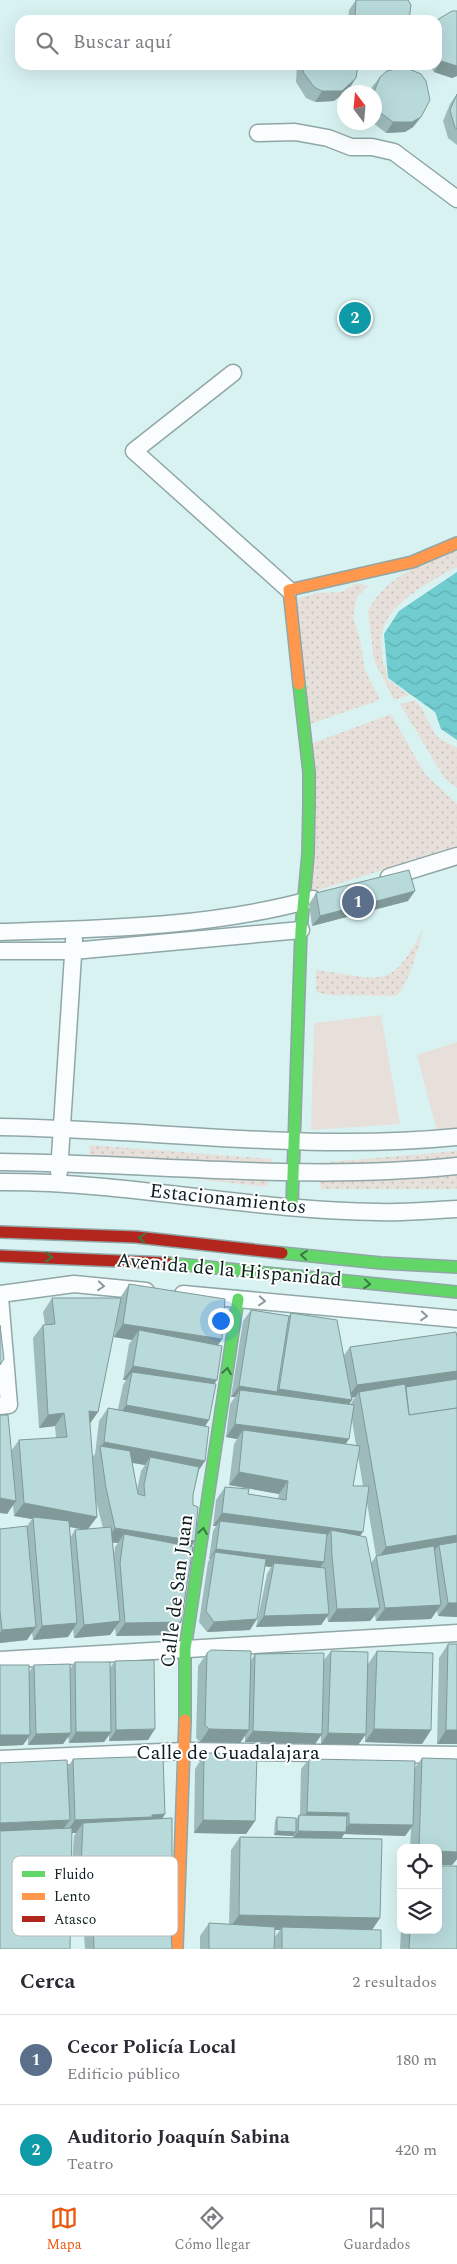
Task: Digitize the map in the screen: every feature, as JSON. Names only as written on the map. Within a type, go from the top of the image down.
[{"type":"street","points":[[258,133],[295,132],[328,138],[351,147],[372,147],[394,152],[457,200]]},
{"type":"street","points":[[233,373],[134,451],[289,590],[309,772],[308,854],[301,930],[292,1206]]},
{"type":"street","points":[[289,590],[412,562],[457,543]]},
{"type":"street","points":[[375,881],[457,856]]},
{"type":"street","points":[[0,932],[74,930],[186,922],[280,908],[330,894]]},
{"type":"street","points":[[59,1184],[74,930]]},
{"type":"street","points":[[0,951],[73,951],[301,930]]},
{"type":"street","points":[[0,1127],[294,1142],[372,1143],[457,1137]]},
{"type":"street","points":[[0,1162],[293,1174],[404,1172],[457,1166]]},
{"type":"street","name":"Estacionamientos","points":[[0,1182],[113,1187],[292,1206],[378,1212],[457,1209]]},
{"type":"street","name":"Avenida de la Hispanidad","points":[[0,1232],[71,1233],[154,1239],[412,1266],[457,1267]]},
{"type":"street","name":"Avenida de la Hispanidad","points":[[0,1256],[138,1260],[457,1292]]},
{"type":"street","name":"Avenida de la Hispanidad","points":[[0,1294],[74,1284],[457,1320]]},
{"type":"street","points":[[0,1297],[9,1405],[0,1406]]},
{"type":"street","name":"Calle de San Juan","points":[[178,1924],[185,1751],[185,1649],[238,1299]]},
{"type":"street","points":[[0,1660],[457,1633]]},
{"type":"street","name":"Calle de Guadalajara","points":[[0,1759],[185,1751],[457,1755]]},
{"type":"street","name":"Calle de San Juan","points":[[177,1949],[178,1936]]},
{"type":"shaded area","points":[[457,545],[457,567],[412,594],[392,612],[386,622],[381,641],[383,665],[386,666],[387,679],[409,695],[394,700],[374,660],[368,611],[375,599],[395,580],[419,564]]},
{"type":"shaded area","points":[[357,583],[368,586],[357,597],[353,617],[360,639],[365,670],[380,700],[310,724],[296,599],[317,593],[341,592]]},
{"type":"shaded area","points":[[414,700],[421,707],[436,736],[457,748],[457,788],[445,779],[400,704]]},
{"type":"shaded area","points":[[391,714],[425,774],[457,804],[457,847],[312,892],[313,743]]},
{"type":"shaded area","points":[[423,929],[409,975],[396,996],[329,995],[316,992],[316,970],[369,978],[381,977],[391,973],[401,964]]},
{"type":"shaded area","points":[[381,1015],[400,1124],[311,1130],[314,1023]]},
{"type":"shaded area","points":[[457,1042],[457,1130],[438,1135],[417,1055]]},
{"type":"shaded area","points":[[90,1145],[272,1159],[267,1187],[89,1167]]},
{"type":"shaded area","points":[[457,1151],[457,1189],[321,1189],[317,1163]]},
{"type":"water","points":[[457,572],[457,740],[441,729],[435,712],[388,678],[384,634],[399,611]]},
{"type":"building","points":[[356,0],[408,0],[411,5],[410,15],[355,15]]},
{"type":"building","points":[[452,11],[457,11],[457,66],[442,61],[442,17]]},
{"type":"building","points":[[303,70],[357,70],[356,78],[348,85],[337,85],[337,91],[322,91],[314,87]]},
{"type":"building","points":[[391,70],[411,70],[421,74],[426,81],[430,100],[421,117],[412,122],[393,122],[382,114],[382,85],[377,85],[380,77]]},
{"type":"building","points":[[457,94],[457,129],[455,128],[450,110]]},
{"type":"building","points":[[409,870],[415,891],[320,916],[316,893]]},
{"type":"building","points":[[129,1284],[225,1299],[222,1339],[123,1324]]},
{"type":"building","points":[[52,1298],[121,1298],[98,1412],[89,1411],[97,1517],[24,1503],[19,1440],[67,1437],[64,1413],[48,1415],[43,1325],[55,1324]]},
{"type":"building","points":[[251,1310],[289,1316],[277,1392],[239,1386]]},
{"type":"building","points":[[291,1313],[337,1320],[352,1400],[279,1389]]},
{"type":"building","points":[[0,1325],[4,1359],[0,1365]]},
{"type":"building","points":[[139,1330],[222,1346],[217,1380],[133,1366]]},
{"type":"building","points":[[456,1332],[457,1371],[357,1385],[350,1347]]},
{"type":"building","points":[[132,1372],[216,1384],[209,1420],[126,1405]]},
{"type":"building","points":[[457,1379],[457,1408],[409,1415],[406,1387]]},
{"type":"building","points":[[405,1384],[409,1415],[457,1408],[457,1535],[386,1547],[359,1392]]},
{"type":"building","points":[[240,1390],[354,1405],[349,1439],[235,1424]]},
{"type":"building","points":[[108,1408],[209,1427],[205,1461],[104,1442]]},
{"type":"building","points":[[0,1415],[8,1415],[16,1501],[0,1498]]},
{"type":"building","points":[[243,1430],[360,1446],[353,1486],[369,1486],[363,1532],[222,1513],[225,1487],[249,1489],[248,1494],[286,1500],[288,1481],[239,1472]]},
{"type":"building","points":[[100,1446],[130,1451],[138,1494],[145,1496],[144,1485],[150,1457],[199,1467],[193,1495],[193,1505],[198,1507],[195,1541],[115,1528],[106,1488]]},
{"type":"building","points":[[33,1517],[69,1521],[77,1623],[42,1626]]},
{"type":"building","points":[[220,1521],[327,1534],[324,1562],[216,1549]]},
{"type":"building","points":[[27,1526],[36,1627],[2,1630],[0,1611],[0,1529]]},
{"type":"building","points":[[111,1527],[120,1621],[84,1625],[75,1530]]},
{"type":"building","points":[[331,1530],[366,1537],[380,1608],[337,1609]]},
{"type":"building","points":[[124,1534],[193,1547],[181,1622],[125,1623],[120,1563]]},
{"type":"building","points":[[457,1542],[457,1603],[448,1603],[439,1545]]},
{"type":"building","points":[[434,1546],[441,1605],[385,1608],[376,1556]]},
{"type":"building","points":[[215,1552],[266,1559],[257,1619],[214,1622],[206,1611]]},
{"type":"building","points":[[274,1563],[325,1568],[329,1614],[264,1616]]},
{"type":"building","points":[[448,1644],[457,1644],[457,1730],[446,1730]]},
{"type":"building","points":[[211,1650],[251,1651],[249,1730],[209,1729],[205,1725],[207,1653]]},
{"type":"building","points":[[331,1651],[368,1652],[366,1734],[328,1733]]},
{"type":"building","points":[[377,1651],[433,1653],[431,1730],[374,1729]]},
{"type":"building","points":[[324,1653],[322,1734],[253,1731],[255,1654]]},
{"type":"building","points":[[154,1660],[155,1729],[116,1730],[115,1661]]},
{"type":"building","points":[[75,1662],[110,1662],[111,1732],[76,1732]]},
{"type":"building","points":[[70,1664],[71,1733],[36,1734],[34,1665]]},
{"type":"building","points":[[0,1665],[29,1665],[30,1735],[0,1735]]},
{"type":"building","points":[[208,1753],[257,1754],[255,1821],[203,1820],[204,1755]]},
{"type":"building","points":[[163,1756],[165,1814],[152,1815],[152,1817],[75,1820],[73,1759]]},
{"type":"building","points":[[422,1758],[457,1759],[457,1852],[442,1851],[442,1844],[419,1844]]},
{"type":"building","points":[[309,1759],[415,1761],[413,1825],[349,1824],[349,1813],[307,1812]]},
{"type":"building","points":[[67,1760],[70,1820],[0,1823],[0,1763]]},
{"type":"building","points":[[299,1815],[347,1816],[346,1832],[298,1831]]},
{"type":"building","points":[[277,1817],[296,1818],[296,1832],[277,1831]]},
{"type":"building","points":[[172,1818],[172,1856],[82,1856],[83,1823]]},
{"type":"building","points":[[72,1828],[72,1856],[12,1856],[12,1936],[70,1936],[70,1949],[0,1949],[0,1831]]},
{"type":"building","points":[[240,1837],[382,1839],[380,1918],[239,1915]]},
{"type":"building","points":[[442,1866],[457,1866],[457,1949],[409,1949],[410,1934],[442,1934]]},
{"type":"building","points":[[209,1923],[275,1927],[274,1949],[209,1949]]},
{"type":"building","points":[[282,1927],[381,1930],[381,1949],[282,1949]]},
{"type":"building","points":[[94,1936],[171,1936],[172,1949],[94,1949]]},
{"type":"traffic: fast","points":[[292,1206],[301,930],[308,854],[309,805],[309,772],[299,684]]},
{"type":"traffic: fast","points":[[282,1253],[381,1263],[457,1267]]},
{"type":"traffic: fast","points":[[167,1263],[457,1292]]},
{"type":"traffic: fast","points":[[185,1720],[185,1649],[238,1299]]},
{"type":"traffic: slow","points":[[299,684],[289,590],[412,562],[457,543]]},
{"type":"traffic: slow","points":[[178,1920],[185,1720]]},
{"type":"traffic: slow","points":[[177,1936],[177,1949]]},
{"type":"traffic: jam","points":[[0,1232],[136,1237],[282,1253]]},
{"type":"traffic: jam","points":[[0,1256],[167,1263]]},
{"type":"place","name":"Auditorio Joaquín Sabina","points":[[355,318]]},
{"type":"place","name":"Cecor Policía Local","points":[[358,902]]}]
